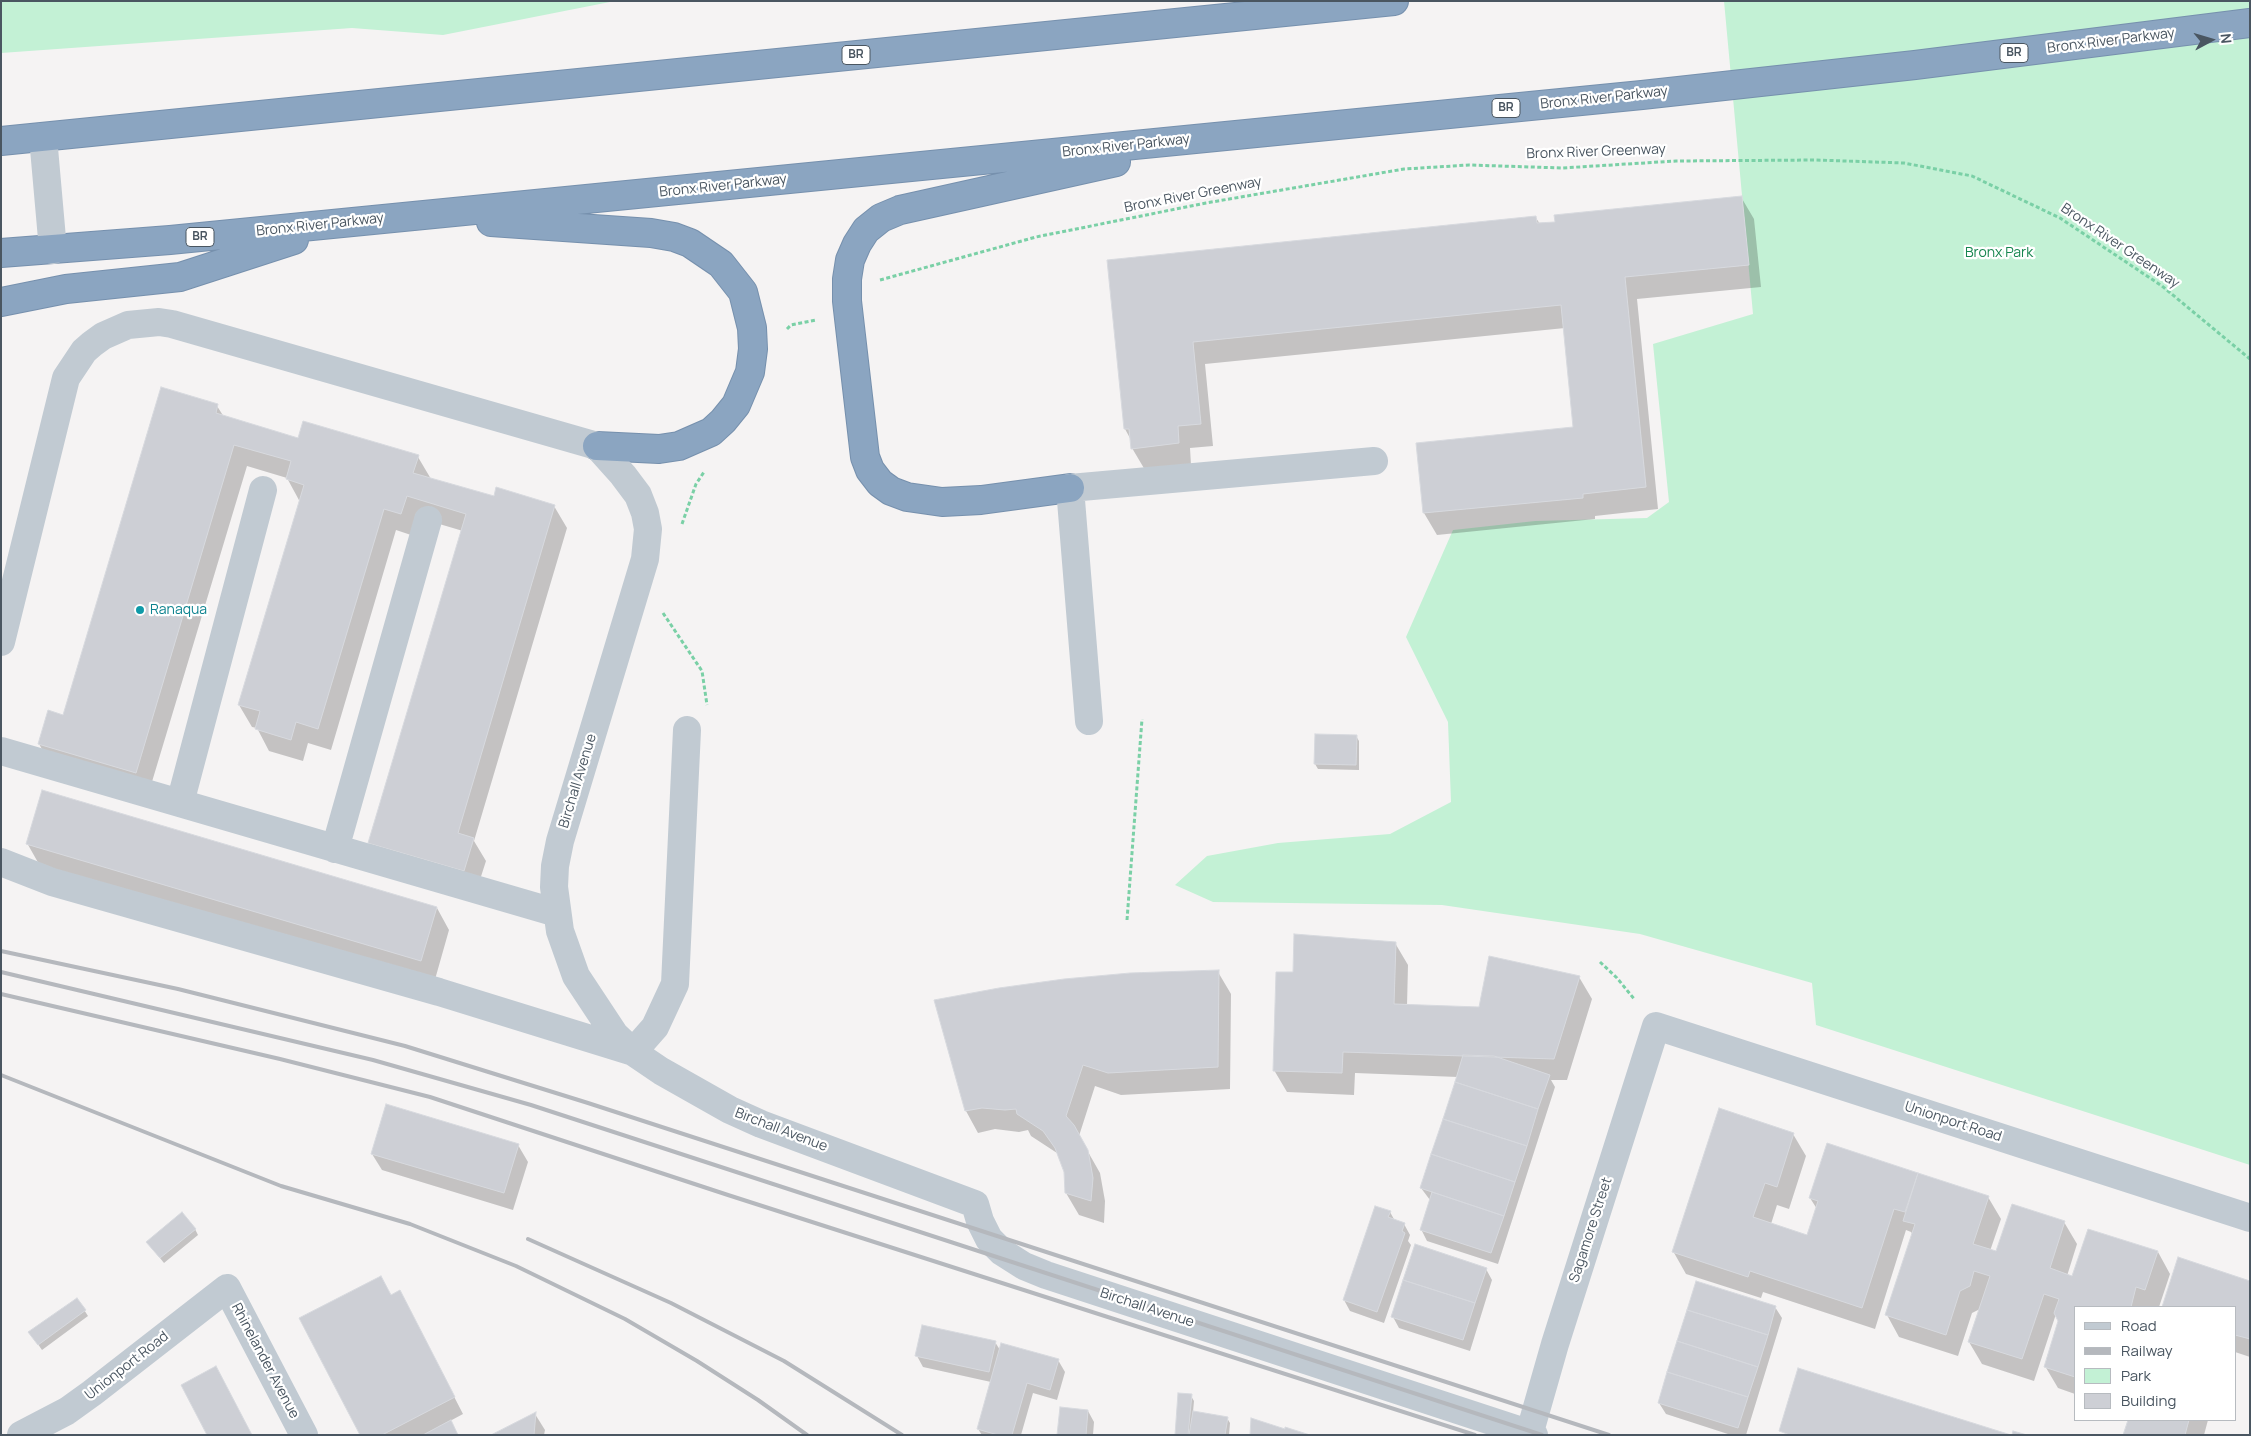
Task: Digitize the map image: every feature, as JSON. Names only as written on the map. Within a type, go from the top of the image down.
[{"type":"highway","name":"BR","points":[[1,141],[1394,1]]},
{"type":"highway","name":"Bronx River Parkway","points":[[1,253],[347,223],[1236,136],[1915,66],[2250,23]]},
{"type":"highway","points":[[1070,488],[981,500],[942,502],[907,497],[891,491],[874,477],[865,457],[847,301],[847,279],[850,260],[857,244],[866,230],[881,218],[900,210],[1236,136]]},
{"type":"highway","points":[[414,216],[651,233],[690,243],[721,264],[731,274],[743,292],[749,311],[753,349],[750,372],[736,405],[711,432],[679,446],[652,449],[597,446]]},
{"type":"highway","points":[[1,302],[66,290],[180,277],[347,223]]},
{"type":"street","points":[[43,137],[52,250]]},
{"type":"street","points":[[1,642],[66,378],[84,351],[92,344],[103,336],[128,325],[159,322],[172,324],[597,446]]},
{"type":"street","name":"Birchall Avenue","points":[[597,446],[638,495],[646,513],[648,529],[645,559],[560,841],[555,866],[557,913],[560,931],[576,976],[615,1035],[633,1052],[697,1094],[738,1114],[975,1204],[980,1221],[989,1239],[1002,1252],[1024,1266],[1046,1276],[1531,1434]]},
{"type":"street","points":[[1089,720],[1070,488],[1374,461]]},
{"type":"street","points":[[180,803],[263,490]]},
{"type":"street","points":[[334,849],[428,520]]},
{"type":"street","points":[[1,862],[52,882],[430,989],[633,1052],[655,1027],[674,984],[688,730]]},
{"type":"street","points":[[1,751],[557,913]]},
{"type":"street","name":"Unionport Road","points":[[1656,1026],[2250,1218]]},
{"type":"street","name":"Sagamore Street","points":[[1531,1434],[1555,1344],[1656,1026]]},
{"type":"street","name":"Unionport Road","points":[[21,1435],[66,1411],[92,1393],[227,1288]]},
{"type":"street","name":"Rhinelander Avenue","points":[[227,1288],[304,1435]]},
{"type":"path","name":"Bronx River Greenway","points":[[877,281],[1036,238],[1206,203],[1404,169],[1469,165],[1562,168],[1676,161],[1816,160],[1904,163],[1972,176],[2060,218],[2162,286],[2250,359]]},
{"type":"path","points":[[662,611],[702,671],[708,710]]},
{"type":"path","points":[[1127,920],[1142,719]]},
{"type":"path","points":[[1600,962],[1617,978],[1656,1026]]},
{"type":"green space","points":[[1,1],[615,1],[443,35],[352,28],[1,53]]},
{"type":"green space","name":"Bronx Park","points":[[1724,1],[2250,1],[2250,1165],[1816,1025],[1812,983],[1640,934],[1442,905],[1213,902],[1175,885],[1207,856],[1278,843],[1390,834],[1451,802],[1448,722],[1406,637],[1453,530],[1535,521],[1647,518],[1669,502],[1653,344],[1753,314]]},
{"type":"building","points":[[1742,196],[1749,265],[1625,277],[1646,487],[1583,494],[1583,498],[1423,513],[1416,443],[1573,427],[1561,305],[1193,342],[1201,424],[1178,426],[1179,443],[1131,449],[1129,429],[1124,429],[1107,260],[1536,216],[1537,223],[1555,222],[1554,215]]},
{"type":"building","name":"Ranaqua","points":[[161,387],[218,404],[216,413],[298,438],[303,421],[419,455],[413,473],[494,496],[496,487],[555,505],[458,833],[474,838],[464,871],[368,843],[466,514],[407,496],[401,514],[384,509],[318,729],[296,722],[291,740],[255,729],[260,711],[238,705],[304,485],[286,479],[291,461],[234,445],[136,773],[38,744],[48,710],[63,715]]},
{"type":"building","points":[[1315,734],[1357,735],[1356,765],[1314,764]]},
{"type":"building","points":[[42,790],[437,907],[421,961],[26,844]]},
{"type":"building","points":[[1294,934],[1396,942],[1394,1004],[1479,1007],[1489,956],[1580,976],[1554,1059],[1343,1052],[1342,1073],[1273,1071],[1276,972],[1293,972]]},
{"type":"building","points":[[1219,970],[1218,1067],[1108,1073],[1083,1065],[1066,1116],[1074,1125],[1088,1150],[1093,1178],[1091,1201],[1065,1193],[1064,1172],[1055,1148],[1043,1131],[1017,1114],[1016,1109],[982,1108],[965,1111],[934,1000],[1064,979],[1130,973]]},
{"type":"building","points":[[1463,1055],[1494,1056],[1550,1075],[1538,1109],[1455,1082]]},
{"type":"building","points":[[1455,1082],[1538,1109],[1527,1146],[1443,1119]]},
{"type":"building","points":[[386,1104],[519,1144],[504,1193],[371,1154]]},
{"type":"building","points":[[1719,1108],[1794,1133],[1777,1187],[1765,1183],[1753,1217],[1807,1235],[1818,1201],[1809,1198],[1827,1143],[1918,1173],[1905,1212],[1894,1209],[1862,1308],[1750,1271],[1748,1277],[1672,1252]]},
{"type":"building","points":[[1443,1119],[1527,1146],[1515,1182],[1431,1154]]},
{"type":"building","points":[[1431,1154],[1515,1182],[1504,1216],[1420,1188]]},
{"type":"building","points":[[1918,1173],[1989,1196],[1973,1244],[1996,1251],[2012,1204],[2065,1221],[2050,1268],[2072,1276],[2088,1229],[2158,1251],[2145,1290],[2136,1287],[2131,1306],[2074,1306],[2074,1377],[2044,1367],[2058,1321],[2054,1313],[2059,1299],[2044,1294],[2022,1359],[1968,1342],[1990,1276],[1974,1271],[1970,1286],[1960,1291],[1946,1335],[1885,1315],[1915,1224],[1903,1221]]},
{"type":"building","points":[[1432,1192],[1504,1216],[1491,1253],[1420,1230]]},
{"type":"building","points":[[1375,1206],[1391,1211],[1388,1217],[1405,1223],[1402,1231],[1405,1233],[1377,1312],[1343,1300]]},
{"type":"building","points":[[182,1212],[196,1229],[160,1258],[146,1242]]},
{"type":"building","points":[[1415,1244],[1487,1268],[1475,1303],[1403,1280]]},
{"type":"building","points":[[2178,1257],[2250,1281],[2250,1339],[2236,1335],[2236,1306],[2162,1306]]},
{"type":"building","points":[[381,1276],[391,1295],[400,1290],[455,1397],[382,1435],[360,1435],[299,1318]]},
{"type":"building","points":[[1403,1280],[1475,1303],[1463,1340],[1391,1317]]},
{"type":"building","points":[[1696,1281],[1776,1306],[1768,1335],[1687,1310]]},
{"type":"building","points":[[77,1298],[86,1310],[38,1345],[28,1332]]},
{"type":"building","points":[[1687,1310],[1768,1335],[1758,1367],[1677,1341]]},
{"type":"building","points":[[922,1325],[996,1341],[989,1372],[915,1356]]},
{"type":"building","points":[[1677,1341],[1758,1367],[1748,1397],[1667,1372]]},
{"type":"building","points":[[1001,1343],[1059,1359],[1050,1390],[1027,1383],[1012,1435],[998,1435],[977,1429]]},
{"type":"building","points":[[216,1366],[252,1435],[207,1435],[181,1385]]},
{"type":"building","points":[[1798,1368],[2011,1435],[1790,1435],[1779,1431]]},
{"type":"building","points":[[1667,1372],[1748,1397],[1738,1428],[1658,1403]]},
{"type":"building","points":[[1178,1393],[1192,1394],[1188,1435],[1175,1435]]},
{"type":"building","points":[[1060,1407],[1088,1410],[1086,1435],[1057,1435]]},
{"type":"building","points":[[1193,1411],[1228,1417],[1225,1435],[1189,1435]]},
{"type":"building","points":[[536,1412],[534,1435],[491,1435]]},
{"type":"building","points":[[1251,1418],[1285,1429],[1285,1427],[1310,1435],[1250,1435]]},
{"type":"building","points":[[451,1420],[458,1435],[423,1435]]},
{"type":"building","points":[[2128,1421],[2189,1421],[2185,1435],[2123,1435]]},
{"type":"building","points":[[2013,1431],[2027,1435],[2012,1435]]},
{"type":"railway","points":[[1,951],[178,989],[405,1046],[588,1103],[1609,1435]]},
{"type":"railway","points":[[1,972],[373,1060],[531,1105],[1542,1435]]},
{"type":"railway","points":[[1,994],[280,1059],[430,1097],[728,1195],[1475,1435]]},
{"type":"railway","points":[[1,1075],[281,1186],[410,1224],[516,1266],[625,1319],[697,1361],[758,1400],[807,1435]]},
{"type":"railway","points":[[528,1239],[671,1303],[784,1361],[902,1435]]},
{"type":"place","name":"Ranaqua","points":[[140,610]]}]
